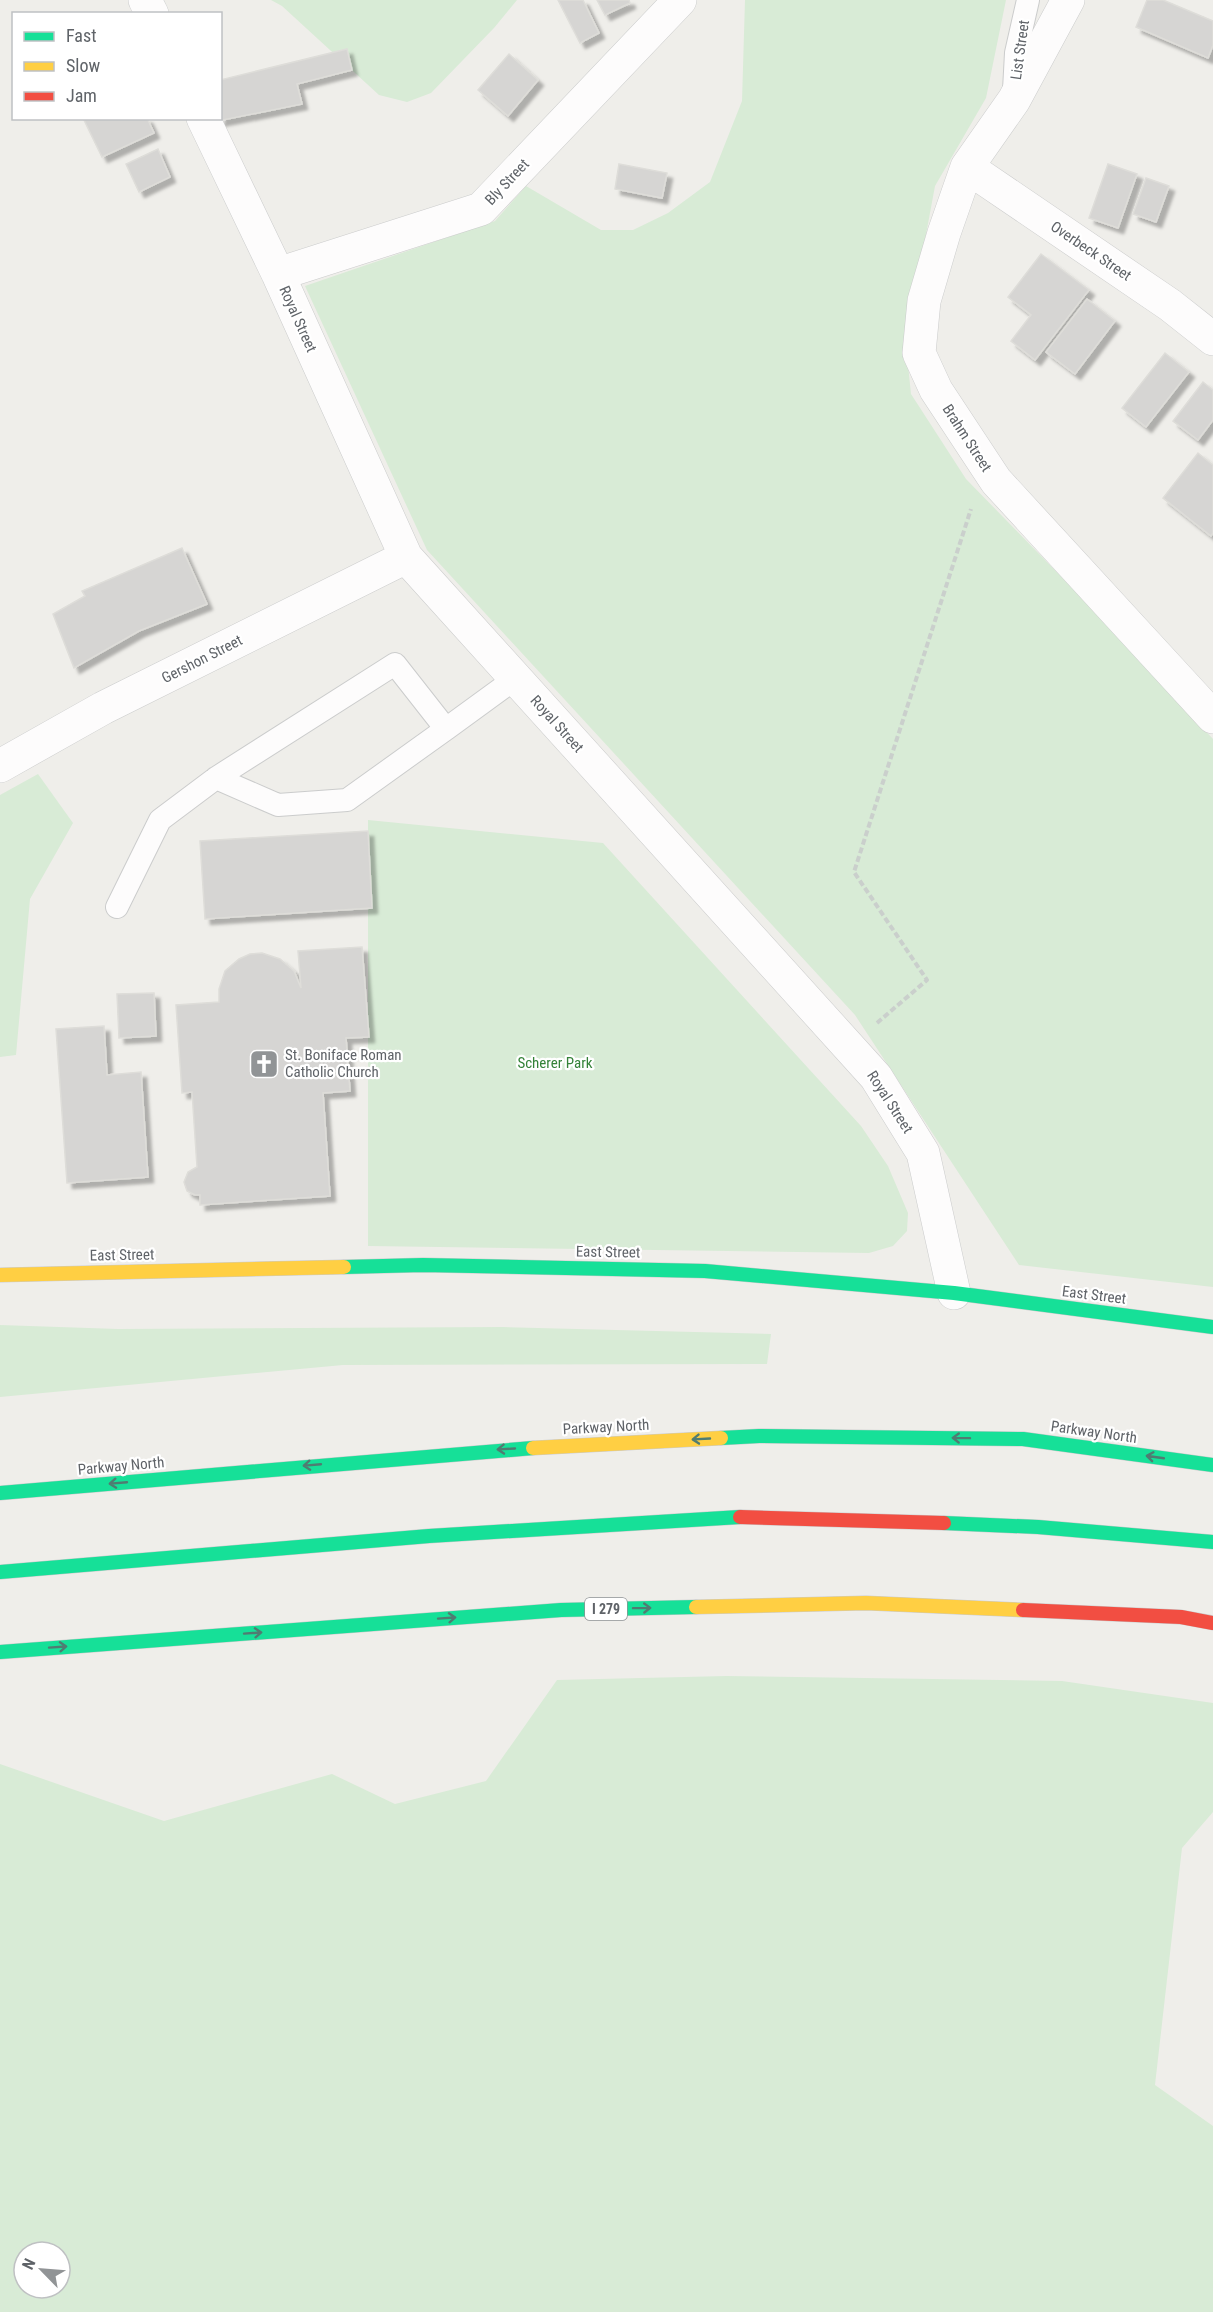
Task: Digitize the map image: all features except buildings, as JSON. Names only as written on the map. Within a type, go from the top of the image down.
[{"type":"main road","name":"East Street","points":[[0,1275],[423,1265],[705,1271],[954,1293],[1213,1327]]},
{"type":"main road","name":"Parkway North","points":[[0,1493],[487,1450],[759,1436],[1023,1439],[1213,1466]]},
{"type":"main road","points":[[0,1572],[429,1536],[751,1516],[1038,1527],[1213,1542]]},
{"type":"main road","name":"I 279","points":[[0,1652],[561,1610],[831,1603],[878,1603],[1181,1617],[1213,1623]]},
{"type":"street","name":"Bly Street","points":[[278,274],[481,210],[680,0]]},
{"type":"street","name":"Brahm Street","points":[[1068,0],[1014,100],[967,166],[944,232],[924,301],[920,353],[936,390],[996,481],[1213,717]]},
{"type":"street","name":"Royal Street","points":[[204,120],[278,274],[406,557],[876,1077],[923,1153],[954,1293]]},
{"type":"street","name":"Overbeck Street","points":[[967,166],[1170,305],[1213,339]]},
{"type":"street","name":"Gershon Street","points":[[0,766],[103,708],[406,557]]},
{"type":"lane","name":"List Street","points":[[1014,100],[1017,53],[1028,0]]},
{"type":"lane","points":[[117,907],[160,820],[216,778],[395,664],[447,729]]},
{"type":"lane","points":[[216,778],[278,805],[347,800],[516,678]]},
{"type":"path","points":[[849,1046],[927,980],[854,872],[976,496],[996,481]]},
{"type":"green space","points":[[271,0],[517,0],[494,28],[431,93],[407,102],[379,95],[282,6]]},
{"type":"green space","points":[[745,0],[1006,0],[986,98],[935,186],[909,326],[908,365],[911,394],[966,479],[1085,601],[1213,739],[1213,1287],[1019,1265],[855,1015],[427,550],[305,286],[495,221],[526,186],[601,230],[633,230],[668,213],[710,182],[742,101]]},
{"type":"green space","points":[[38,774],[73,823],[30,899],[16,1055],[0,1057],[0,795]]},
{"type":"green space","name":"Scherer Park","points":[[368,820],[603,843],[861,1126],[888,1166],[908,1213],[907,1231],[893,1246],[869,1253],[368,1246]]},
{"type":"green space","points":[[0,1325],[118,1329],[503,1327],[771,1334],[767,1364],[343,1365],[0,1397]]},
{"type":"green space","points":[[726,1676],[1062,1681],[1213,1703],[1213,1812],[1182,1848],[1155,2085],[1213,2126],[1213,2312],[0,2312],[0,1764],[164,1821],[332,1774],[395,1804],[486,1781],[557,1680]]},
{"type":"traffic: fast","points":[[344,1267],[423,1265],[705,1271],[954,1293],[1213,1327]]},
{"type":"traffic: fast","points":[[721,1438],[759,1436],[1023,1439],[1213,1465]]},
{"type":"traffic: fast","points":[[0,1493],[533,1448]]},
{"type":"traffic: fast","points":[[0,1572],[429,1536],[740,1517]]},
{"type":"traffic: fast","points":[[944,1523],[1038,1527],[1213,1542]]},
{"type":"traffic: fast","points":[[0,1652],[561,1610],[696,1607]]},
{"type":"traffic: slow","points":[[0,1275],[344,1267]]},
{"type":"traffic: slow","points":[[533,1448],[721,1438]]},
{"type":"traffic: slow","points":[[696,1607],[866,1603],[1023,1610]]},
{"type":"traffic: jam","points":[[740,1517],[944,1523]]},
{"type":"traffic: jam","points":[[1023,1610],[1181,1617],[1213,1623]]},
{"type":"place","name":"St. Boniface Roman Catholic Church","points":[[264,1064]]}]
